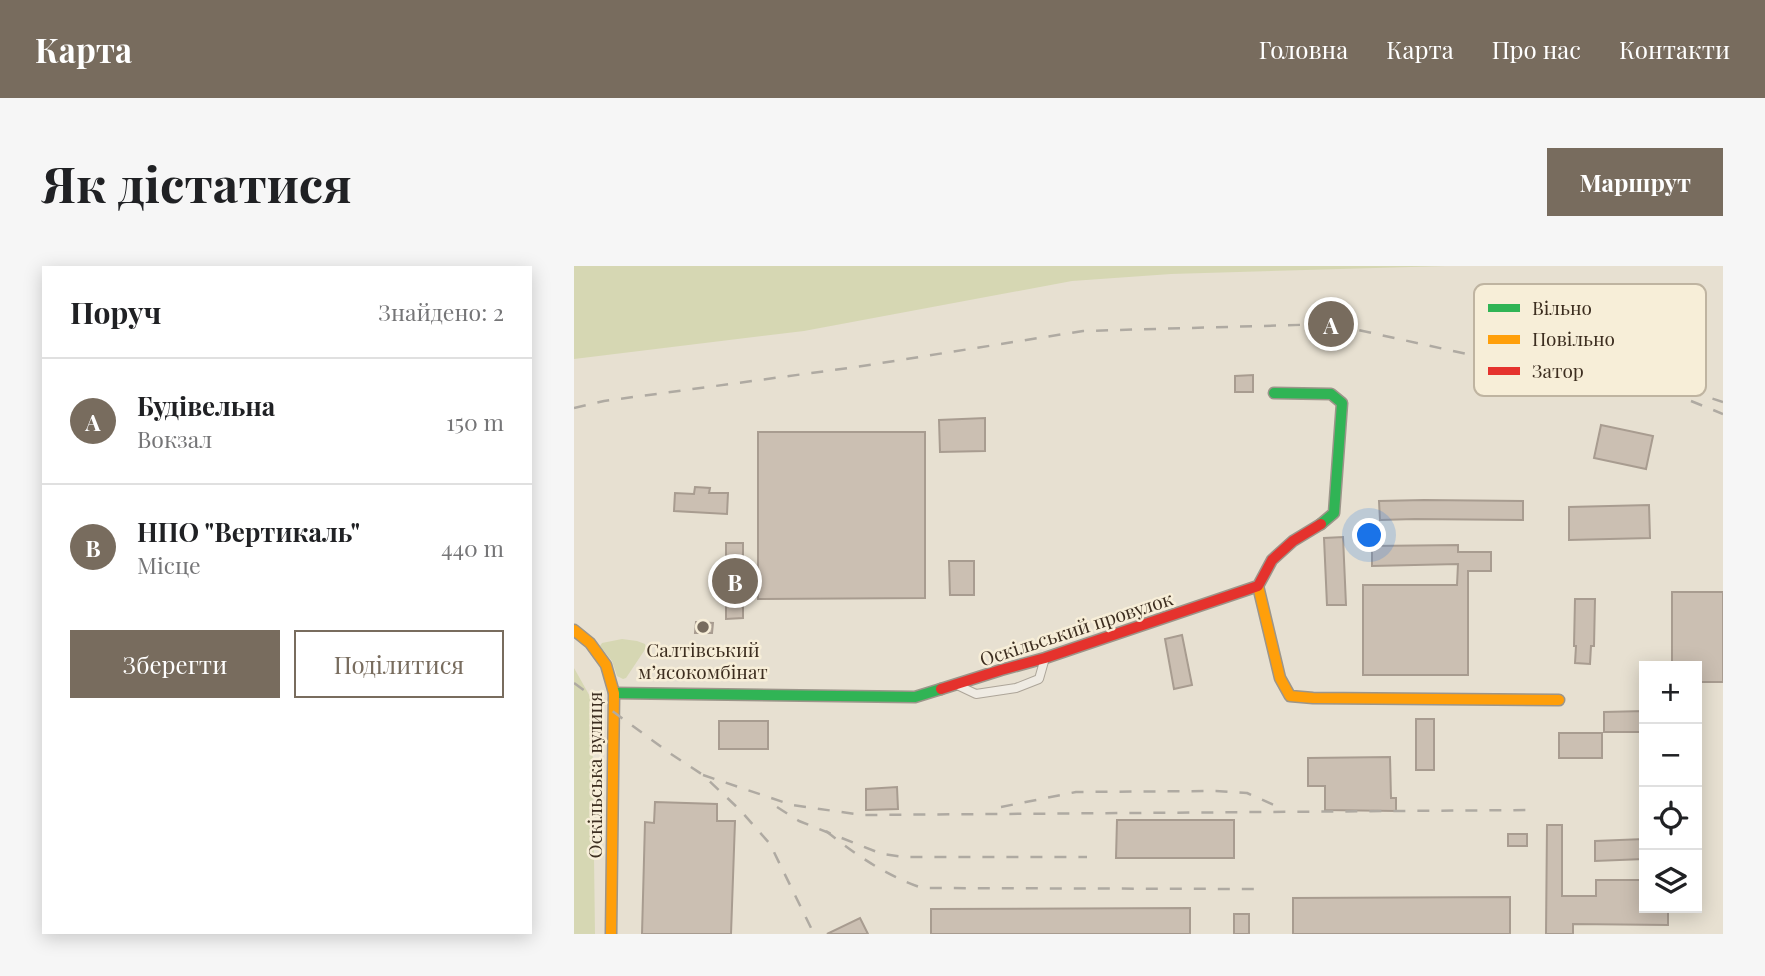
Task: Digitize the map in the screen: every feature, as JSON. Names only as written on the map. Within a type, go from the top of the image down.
[{"type":"street","points":[[1274,393],[1331,394],[1342,403],[1334,513],[1272,559],[1258,586],[1280,678],[1290,696],[1559,701]]},
{"type":"street","name":"Оскільський провулок","points":[[614,693],[915,697],[1258,586]]},
{"type":"street","name":"Оскільська вулиця","points":[[574,630],[590,643],[606,665],[614,693],[611,934]]},
{"type":"street","points":[[957,685],[976,694],[1016,688],[1039,679],[1045,657]]},
{"type":"green space","points":[[574,266],[1446,266],[1171,274],[1072,281],[804,331],[574,359]]},
{"type":"green space","points":[[622,639],[645,644],[646,648],[623,679],[617,676],[612,661],[600,646],[602,643]]},
{"type":"green space","points":[[574,668],[592,700],[595,934],[574,934]]},
{"type":"building","points":[[1253,375],[1253,392],[1235,392],[1235,376]]},
{"type":"building","points":[[985,418],[985,451],[940,452],[939,420]]},
{"type":"building","points":[[1601,425],[1653,436],[1646,469],[1594,458]]},
{"type":"building","points":[[758,432],[925,432],[925,598],[758,599]]},
{"type":"building","points":[[695,487],[710,488],[709,493],[728,493],[727,514],[674,511],[675,493],[694,494]]},
{"type":"building","points":[[1379,501],[1523,501],[1523,520],[1380,520]]},
{"type":"building","points":[[1649,505],[1650,538],[1569,540],[1569,507]]},
{"type":"building","points":[[1343,537],[1346,605],[1327,605],[1324,538]]},
{"type":"building","points":[[726,543],[743,543],[743,618],[726,619]]},
{"type":"building","points":[[1458,545],[1458,552],[1491,552],[1491,571],[1468,571],[1468,675],[1363,675],[1363,585],[1457,585],[1458,564],[1372,566],[1372,546]]},
{"type":"building","points":[[949,561],[974,561],[974,595],[950,595]]},
{"type":"building","points":[[1672,592],[1723,592],[1723,682],[1702,682],[1702,661],[1672,661]]},
{"type":"building","points":[[1575,599],[1595,599],[1594,646],[1591,646],[1590,664],[1575,663]]},
{"type":"building","points":[[696,622],[713,623],[712,633],[695,633]]},
{"type":"building","points":[[1182,635],[1192,685],[1174,689],[1165,639]]},
{"type":"building","points":[[1639,711],[1639,732],[1604,732],[1604,712]]},
{"type":"building","points":[[1416,719],[1434,719],[1434,770],[1416,770]]},
{"type":"building","points":[[719,721],[768,721],[768,749],[719,749]]},
{"type":"building","points":[[1559,733],[1602,733],[1602,758],[1559,758]]},
{"type":"building","points":[[1390,757],[1391,798],[1396,798],[1396,811],[1325,810],[1325,786],[1308,786],[1308,758]]},
{"type":"building","points":[[897,787],[898,809],[866,810],[866,789]]},
{"type":"building","points":[[655,802],[717,804],[717,821],[735,821],[731,934],[642,934],[645,822],[654,823]]},
{"type":"building","points":[[1117,820],[1234,820],[1234,858],[1116,858]]},
{"type":"building","points":[[1547,825],[1562,825],[1562,896],[1596,896],[1596,880],[1639,880],[1639,913],[1668,913],[1668,925],[1573,924],[1573,934],[1546,934]]},
{"type":"building","points":[[1508,834],[1527,834],[1527,846],[1508,846]]},
{"type":"building","points":[[1639,839],[1639,859],[1595,861],[1595,841]]},
{"type":"building","points":[[1510,897],[1510,934],[1293,934],[1293,898]]},
{"type":"building","points":[[1190,908],[1190,934],[931,934],[931,909]]},
{"type":"building","points":[[1234,914],[1249,914],[1249,934],[1234,934]]},
{"type":"building","points":[[860,918],[868,934],[827,934]]},
{"type":"railway","points":[[574,408],[604,401],[856,367],[1083,331],[1331,324],[1474,356]]},
{"type":"railway","points":[[1704,396],[1723,402]]},
{"type":"railway","points":[[1691,401],[1723,414]]},
{"type":"railway","points":[[574,683],[703,775],[740,810],[770,844],[814,934]]},
{"type":"railway","points":[[703,775],[792,805],[862,815],[1532,810]]},
{"type":"railway","points":[[1001,807],[1076,792],[1216,791],[1247,793],[1283,809]]},
{"type":"railway","points":[[777,807],[799,821],[882,854],[905,857],[1087,857]]},
{"type":"railway","points":[[826,831],[871,864],[922,888],[1254,889]]},
{"type":"traffic: fast","points":[[1274,393],[1331,394],[1342,403],[1334,513],[1321,524]]},
{"type":"traffic: fast","points":[[614,693],[915,697],[941,689]]},
{"type":"traffic: slow","points":[[1258,586],[1280,678],[1290,696],[1559,700]]},
{"type":"traffic: slow","points":[[574,630],[590,643],[606,665],[614,693],[611,934]]},
{"type":"traffic: jam","points":[[941,689],[1045,658],[1258,586],[1272,560],[1293,541],[1321,524]]},
{"type":"place","name":"Будівельна","points":[[1331,324]]},
{"type":"place","name":"НПО \"Вертикаль\"","points":[[735,581]]},
{"type":"place","name":"Салтівський мʼясокомбінат","points":[[703,627]]}]
